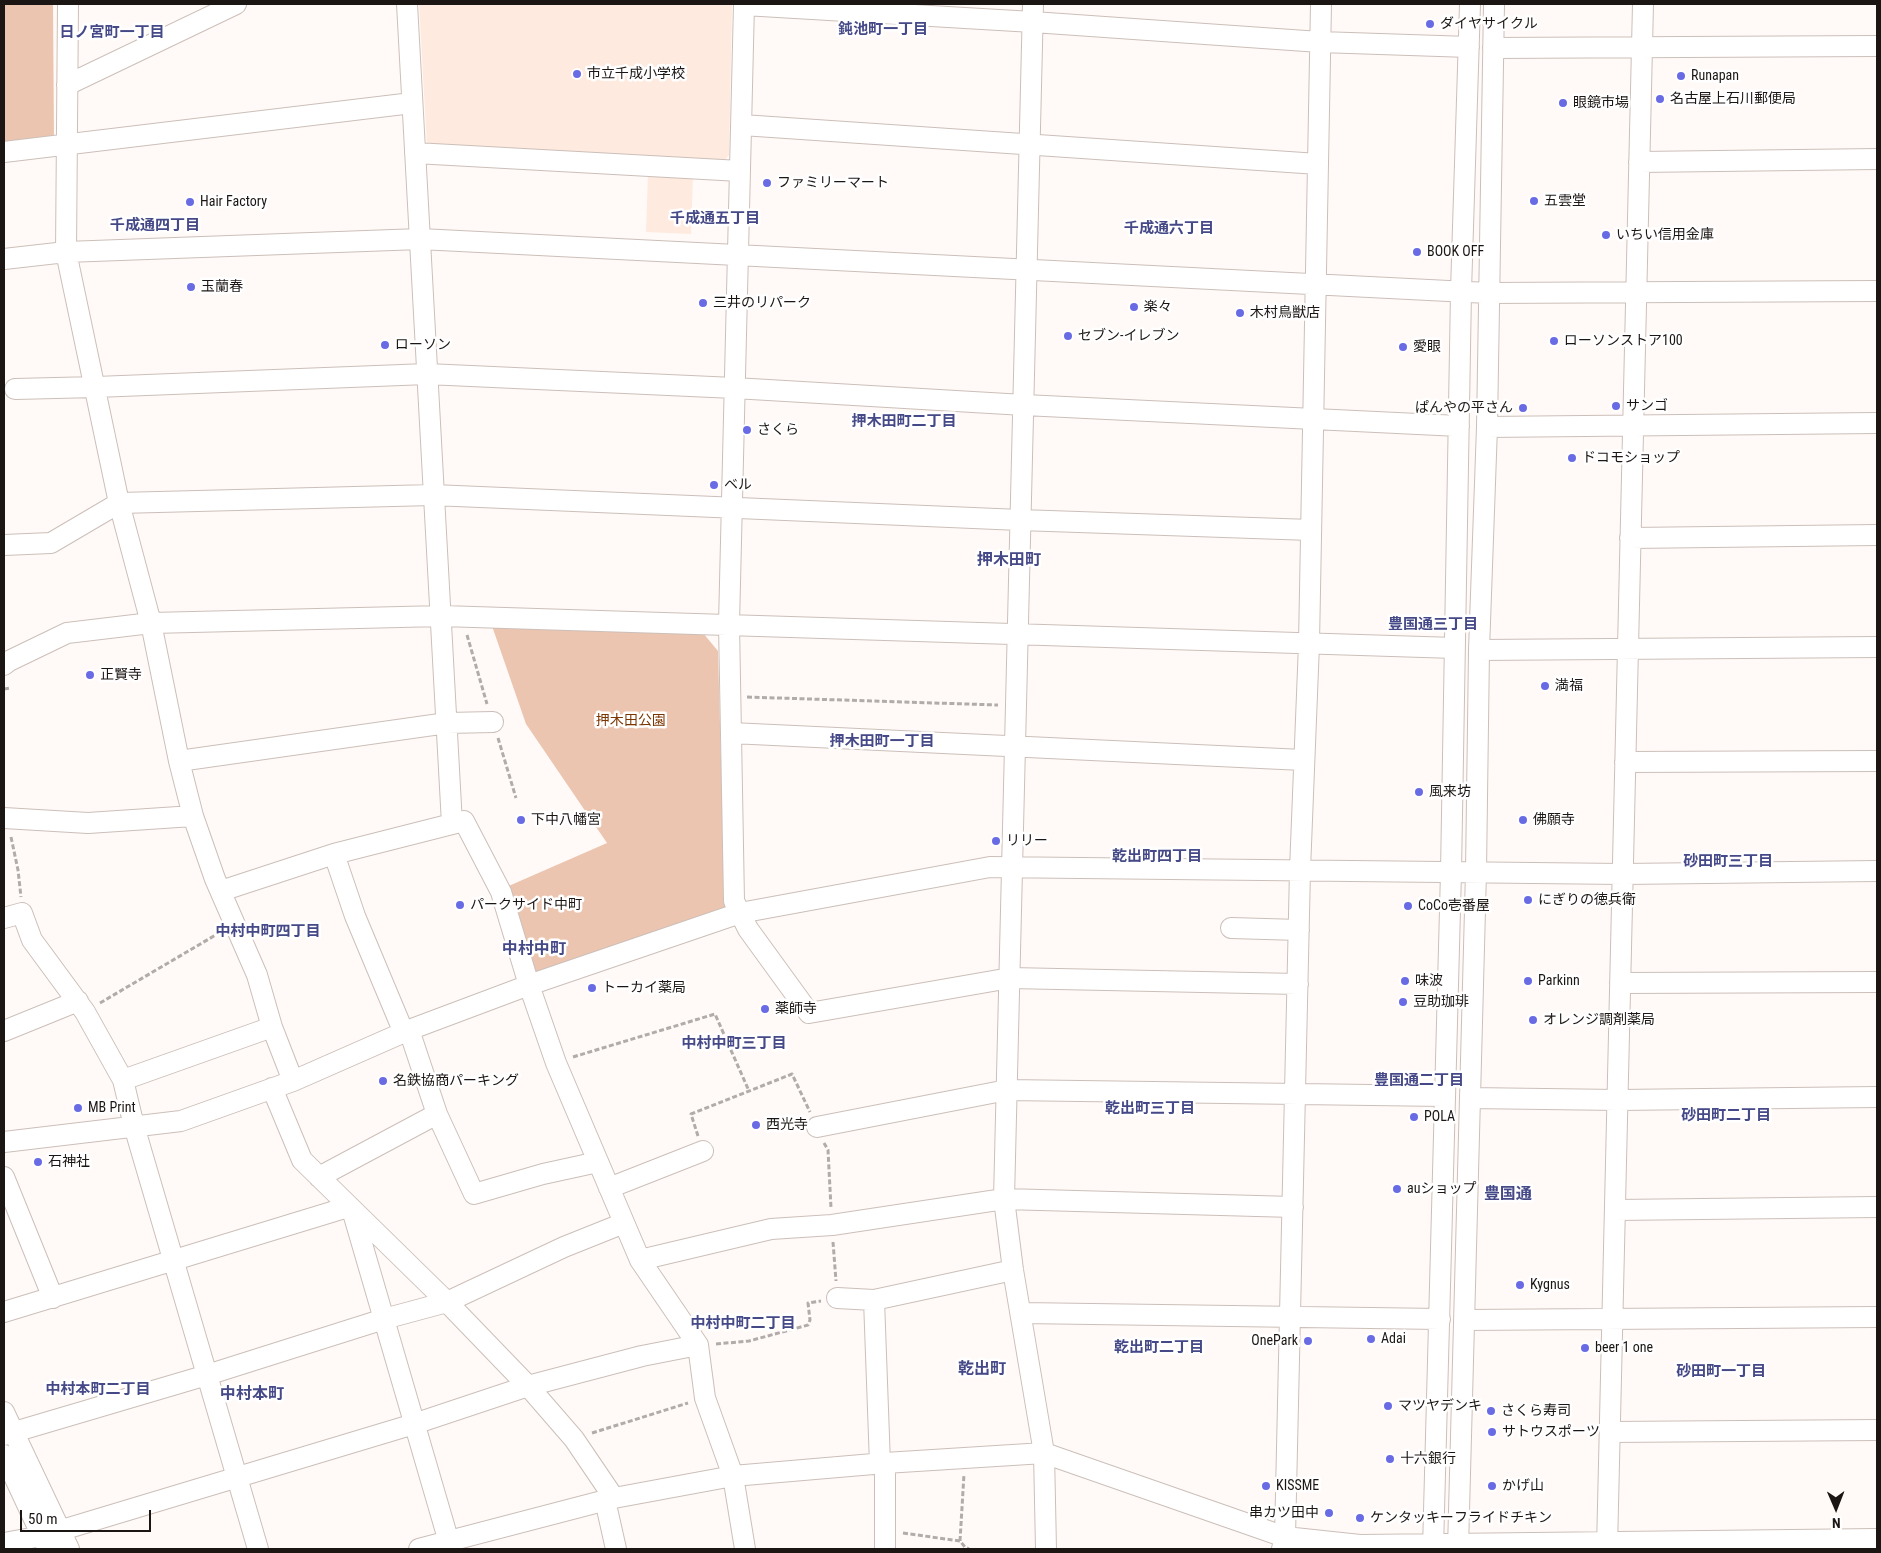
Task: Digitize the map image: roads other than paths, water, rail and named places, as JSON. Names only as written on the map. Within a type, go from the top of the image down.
[{"type":"street","points":[[68,4],[66,252],[120,503],[151,623],[179,761],[193,816],[221,892],[257,975],[272,1027],[293,1081]]},
{"type":"street","points":[[67,85],[236,4]]},
{"type":"street","points":[[407,4],[452,824]]},
{"type":"street","points":[[1283,1543],[1303,760],[1309,644],[1321,4]]},
{"type":"street","points":[[1434,1546],[1451,872],[1461,291],[1470,4]]},
{"type":"street","points":[[1458,1546],[1476,872],[1479,650],[1487,427],[1494,4]]},
{"type":"street","points":[[1607,1546],[1643,4]]},
{"type":"street","points":[[1298,984],[1010,978],[809,1013],[748,929],[734,901],[729,624],[744,5],[1033,13],[1320,42],[1469,47]]},
{"type":"street","points":[[1033,13],[1004,1199],[1013,1270],[1022,1313],[1044,1453],[1046,1549]]},
{"type":"street","points":[[1493,48],[1877,46]]},
{"type":"street","points":[[4,152],[412,103]]},
{"type":"street","points":[[742,125],[1318,164]]},
{"type":"street","points":[[415,153],[740,171]]},
{"type":"street","points":[[1639,162],[1877,160]]},
{"type":"street","points":[[4,259],[66,252],[420,239],[1315,286],[1488,293],[1877,291]]},
{"type":"street","points":[[16,389],[427,374],[1459,426]]},
{"type":"street","points":[[1487,427],[1877,424]]},
{"type":"street","points":[[4,545],[51,543],[120,503],[433,495],[1020,520],[1311,530]]},
{"type":"street","points":[[1630,538],[1877,535]]},
{"type":"street","points":[[4,665],[67,633],[151,623],[442,616],[1455,648]]},
{"type":"street","points":[[1479,650],[1877,647]]},
{"type":"street","points":[[179,761],[447,723],[493,722]]},
{"type":"street","points":[[731,732],[1303,760]]},
{"type":"street","points":[[1625,762],[1877,761]]},
{"type":"street","points":[[6,818],[88,823],[193,816]]},
{"type":"street","points":[[221,892],[334,854],[464,821],[500,892],[556,1063],[640,1260],[698,1345],[705,1398],[733,1476],[745,1549]]},
{"type":"street","points":[[334,854],[355,916],[407,1031],[437,1114],[474,1194],[543,1174],[598,1162]]},
{"type":"street","points":[[4,1142],[181,1122],[293,1081],[407,1031],[529,985],[740,913],[990,867],[1623,874],[1877,871]]},
{"type":"street","points":[[13,915],[82,1006],[123,1080],[134,1126],[258,1549]]},
{"type":"street","points":[[1231,928],[1299,930]]},
{"type":"street","points":[[1620,984],[1877,982]]},
{"type":"street","points":[[4,1031],[82,1006]]},
{"type":"street","points":[[123,1080],[272,1027]]},
{"type":"street","points":[[272,1088],[302,1160],[447,1302],[528,1386],[574,1439],[610,1499],[616,1549]]},
{"type":"street","points":[[817,1127],[1007,1090],[1444,1096]]},
{"type":"street","points":[[1470,1098],[1618,1100],[1877,1096]]},
{"type":"street","points":[[319,1177],[437,1114]]},
{"type":"street","points":[[609,1188],[703,1151]]},
{"type":"street","points":[[4,1177],[53,1298]]},
{"type":"street","points":[[640,1260],[771,1229],[832,1225],[1004,1199],[1293,1207]]},
{"type":"street","points":[[1615,1210],[1877,1208]]},
{"type":"street","points":[[4,1312],[173,1260],[351,1209]]},
{"type":"street","points":[[351,1209],[449,1545]]},
{"type":"street","points":[[9,1433],[207,1375],[384,1319],[447,1302],[564,1247],[624,1223]]},
{"type":"street","points":[[837,1298],[874,1300],[1013,1270]]},
{"type":"street","points":[[874,1300],[885,1540]]},
{"type":"street","points":[[1022,1313],[1440,1319]]},
{"type":"street","points":[[1465,1320],[1877,1317]]},
{"type":"street","points":[[4,1543],[50,1538],[237,1476],[414,1424],[528,1386],[642,1356],[698,1345]]},
{"type":"street","points":[[4,1412],[9,1433],[50,1538]]},
{"type":"street","points":[[1610,1432],[1877,1430]]},
{"type":"street","points":[[419,1549],[449,1545],[610,1499],[733,1476],[1044,1453],[1283,1543],[1374,1547],[1607,1546],[1877,1539]]},
{"type":"street","points":[[4,1455],[50,1538],[69,1549]]},
{"type":"place","name":"ダイヤサイクル","points":[[1430,24]]},
{"type":"place","name":"市立千成小学校","points":[[577,74]]},
{"type":"place","name":"Runapan","points":[[1681,76]]},
{"type":"place","name":"名古屋上石川郵便局","points":[[1660,99]]},
{"type":"place","name":"眼鏡市場","points":[[1563,103]]},
{"type":"place","name":"ファミリーマート","points":[[767,183]]},
{"type":"place","name":"五雲堂","points":[[1534,201]]},
{"type":"place","name":"Hair Factory","points":[[190,202]]},
{"type":"place","name":"いちい信用金庫","points":[[1606,235]]},
{"type":"place","name":"BOOK OFF","points":[[1417,252]]},
{"type":"place","name":"玉蘭春","points":[[191,287]]},
{"type":"place","name":"三井のリパーク","points":[[703,303]]},
{"type":"place","name":"楽々","points":[[1134,307]]},
{"type":"place","name":"木村鳥獣店","points":[[1240,313]]},
{"type":"place","name":"セブン-イレブン","points":[[1068,336]]},
{"type":"place","name":"ローソンストア100","points":[[1554,341]]},
{"type":"place","name":"ローソン","points":[[385,345]]},
{"type":"place","name":"愛眼","points":[[1403,347]]},
{"type":"place","name":"サンゴ","points":[[1616,406]]},
{"type":"place","name":"ぱんやの平さん","points":[[1523,408]]},
{"type":"place","name":"さくら","points":[[747,430]]},
{"type":"place","name":"ドコモショップ","points":[[1572,458]]},
{"type":"place","name":"ベル","points":[[714,485]]},
{"type":"place","name":"正賢寺","points":[[90,675]]},
{"type":"place","name":"満福","points":[[1545,686]]},
{"type":"place","name":"風来坊","points":[[1419,792]]},
{"type":"place","name":"下中八幡宮","points":[[521,820]]},
{"type":"place","name":"佛願寺","points":[[1523,820]]},
{"type":"place","name":"リリー","points":[[996,841]]},
{"type":"place","name":"にぎりの徳兵衛","points":[[1528,900]]},
{"type":"place","name":"パークサイド中町","points":[[460,905]]},
{"type":"place","name":"CoCo壱番屋","points":[[1408,906]]},
{"type":"place","name":"味波","points":[[1405,981]]},
{"type":"place","name":"Parkinn","points":[[1528,981]]},
{"type":"place","name":"トーカイ薬局","points":[[592,988]]},
{"type":"place","name":"豆助珈琲","points":[[1403,1002]]},
{"type":"place","name":"薬師寺","points":[[765,1009]]},
{"type":"place","name":"オレンジ調剤薬局","points":[[1533,1020]]},
{"type":"place","name":"名鉄協商パーキング","points":[[383,1081]]},
{"type":"place","name":"MB Print","points":[[78,1108]]},
{"type":"place","name":"POLA","points":[[1414,1117]]},
{"type":"place","name":"西光寺","points":[[756,1125]]},
{"type":"place","name":"石神社","points":[[38,1162]]},
{"type":"place","name":"auショップ","points":[[1397,1189]]},
{"type":"place","name":"Kygnus","points":[[1520,1285]]},
{"type":"place","name":"Adai","points":[[1371,1339]]},
{"type":"place","name":"OnePark","points":[[1308,1341]]},
{"type":"place","name":"beer 1 one","points":[[1585,1348]]},
{"type":"place","name":"マツヤデンキ","points":[[1388,1406]]},
{"type":"place","name":"さくら寿司","points":[[1491,1411]]},
{"type":"place","name":"サトウスポーツ","points":[[1492,1432]]},
{"type":"place","name":"十六銀行","points":[[1390,1459]]},
{"type":"place","name":"KISSME","points":[[1266,1486]]},
{"type":"place","name":"かげ山","points":[[1492,1486]]},
{"type":"place","name":"串カツ田中","points":[[1329,1513]]},
{"type":"place","name":"ケンタッキーフライドチキン","points":[[1360,1518]]},
{"type":"district","name":"鈍池町一丁目","points":[[883,30]]},
{"type":"district","name":"日ノ宮町一丁目","points":[[112,33]]},
{"type":"district","name":"千成通五丁目","points":[[715,219]]},
{"type":"district","name":"千成通四丁目","points":[[155,226]]},
{"type":"district","name":"千成通六丁目","points":[[1169,229]]},
{"type":"district","name":"押木田町二丁目","points":[[904,422]]},
{"type":"district","name":"押木田町","points":[[1009,561]]},
{"type":"district","name":"豊国通三丁目","points":[[1433,625]]},
{"type":"district","name":"押木田町一丁目","points":[[882,742]]},
{"type":"district","name":"乾出町四丁目","points":[[1157,857]]},
{"type":"district","name":"砂田町三丁目","points":[[1728,862]]},
{"type":"district","name":"中村中町四丁目","points":[[268,932]]},
{"type":"district","name":"中村中町","points":[[534,950]]},
{"type":"district","name":"中村中町三丁目","points":[[734,1044]]},
{"type":"district","name":"豊国通二丁目","points":[[1419,1081]]},
{"type":"district","name":"乾出町三丁目","points":[[1150,1109]]},
{"type":"district","name":"砂田町二丁目","points":[[1726,1116]]},
{"type":"district","name":"豊国通","points":[[1508,1195]]},
{"type":"district","name":"中村中町二丁目","points":[[743,1324]]},
{"type":"district","name":"乾出町二丁目","points":[[1159,1348]]},
{"type":"district","name":"乾出町","points":[[982,1370]]},
{"type":"district","name":"砂田町一丁目","points":[[1721,1372]]},
{"type":"district","name":"中村本町二丁目","points":[[98,1390]]},
{"type":"district","name":"中村本町","points":[[252,1395]]},
{"type":"park label","name":"押木田公園","points":[[631,721]]}]
